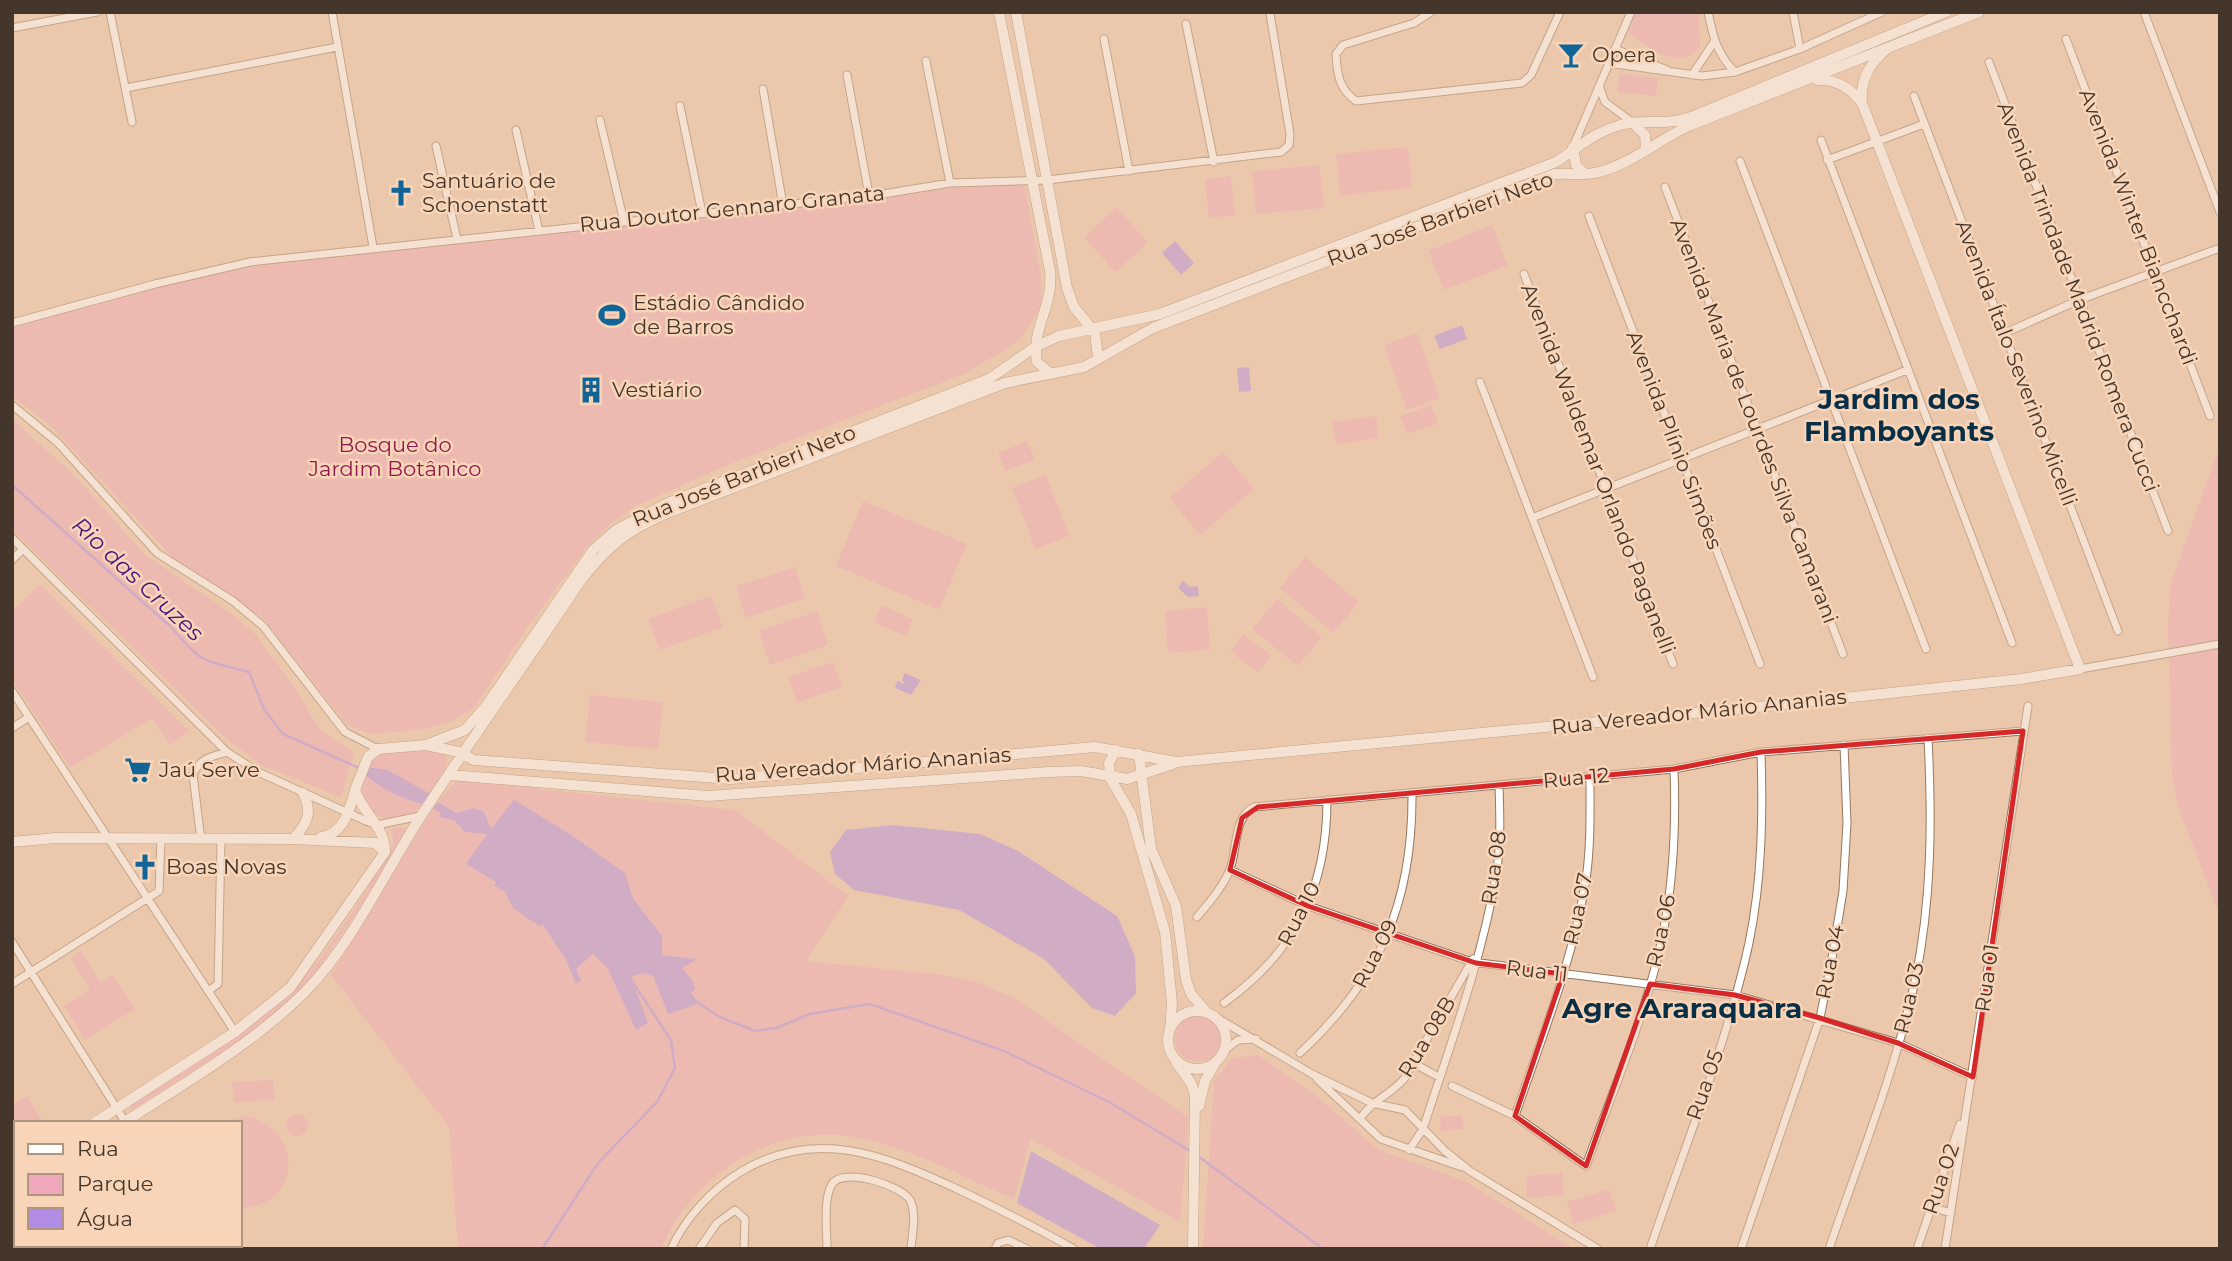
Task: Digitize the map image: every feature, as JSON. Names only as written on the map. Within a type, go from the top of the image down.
[{"type":"street","points":[[36,12],[38,23]]},
{"type":"street","points":[[12,28],[97,12]]},
{"type":"street","points":[[110,12],[132,122]]},
{"type":"street","points":[[332,12],[373,247]]},
{"type":"street","points":[[999,12],[1052,289],[1034,338],[1037,362],[1051,374]]},
{"type":"street","points":[[1016,12],[1067,288],[1074,307],[1098,341],[1098,358]]},
{"type":"street","points":[[1431,12],[1413,23],[1343,45],[1336,54],[1340,85],[1356,101],[1522,83],[1531,75],[1560,12]]},
{"type":"street","points":[[1586,174],[1576,165],[1573,147],[1631,12]]},
{"type":"street","points":[[1708,12],[1714,42],[1723,60],[1735,72]]},
{"type":"street","points":[[1793,12],[1800,49]]},
{"type":"street","points":[[1615,50],[1667,70],[1692,75],[1735,72],[1800,49],[1882,12]]},
{"type":"street","name":"Rua José Barbieri Neto","points":[[378,749],[426,745],[465,730],[476,718],[572,577],[603,540],[616,530],[668,503],[989,379],[1035,347],[1089,327],[1160,314],[1556,162],[1573,147],[1624,124],[1661,124],[1691,117],[1946,12]]},
{"type":"street","name":"Rua José Barbieri Neto","points":[[127,1121],[245,1043],[304,992],[324,970],[422,815],[579,583],[600,556],[621,537],[670,512],[991,388],[1074,371],[1153,328],[1555,174],[1597,173],[1637,158],[1684,128],[1979,12]]},
{"type":"street","points":[[2144,12],[2220,212]]},
{"type":"street","name":"Rua Doutor Gennaro Granata","points":[[12,323],[155,284],[250,262],[783,205],[950,183],[1048,180],[1281,152],[1289,145],[1290,134],[1270,14]]},
{"type":"street","points":[[1186,24],[1214,162]]},
{"type":"street","points":[[1104,39],[1129,171]]},
{"type":"street","name":"Avenida Winter Biancchardi","points":[[2067,39],[2210,416]]},
{"type":"street","points":[[1692,75],[1714,42]]},
{"type":"street","points":[[1006,48],[1022,45]]},
{"type":"street","points":[[126,88],[337,47]]},
{"type":"street","points":[[1861,103],[1861,91],[1868,70],[1888,48]]},
{"type":"street","points":[[926,61],[950,183]]},
{"type":"street","name":"Avenida Trindade Madrid Romera Cucci","points":[[1989,62],[2168,531]]},
{"type":"street","points":[[1608,63],[1646,71],[1667,70]]},
{"type":"street","points":[[847,75],[869,195]]},
{"type":"street","points":[[1601,79],[1600,92],[1605,102],[1645,135],[1646,151]]},
{"type":"street","points":[[1809,80],[1836,83],[1855,94],[1861,103],[2080,669]]},
{"type":"street","points":[[763,89],[783,205]]},
{"type":"street","name":"Avenida Ítalo Severino Micelli","points":[[1914,96],[2118,631]]},
{"type":"street","points":[[680,106],[702,213]]},
{"type":"street","points":[[600,120],[624,222]]},
{"type":"street","points":[[1827,160],[1924,124]]},
{"type":"street","points":[[516,130],[538,231]]},
{"type":"street","points":[[1821,140],[2012,643]]},
{"type":"street","points":[[436,146],[457,239]]},
{"type":"street","points":[[1740,161],[1926,649]]},
{"type":"street","name":"Avenida Maria de Lourdes Silva Camarani","points":[[1665,187],[1843,654]]},
{"type":"street","name":"Avenida Plínio Simões","points":[[1589,216],[1760,664]]},
{"type":"street","points":[[2005,332],[2079,300],[2220,248]]},
{"type":"street","name":"Avenida Waldemar Orlando Paganelli","points":[[1524,274],[1673,664]]},
{"type":"street","points":[[1532,518],[1907,370]]},
{"type":"street","points":[[1480,382],[1593,677]]},
{"type":"street","points":[[12,405],[58,443],[157,553],[233,601],[263,625],[345,732],[378,749],[369,757],[356,786],[348,814],[332,835],[307,839]]},
{"type":"street","points":[[12,538],[227,752],[258,772],[377,825],[422,815]]},
{"type":"street","points":[[12,560],[23,549]]},
{"type":"street","name":"Rua Vereador Mário Ananias","points":[[426,745],[463,754],[473,760],[731,779],[1095,747],[1139,754],[1162,762],[1176,762],[1768,706],[2021,679],[2220,644]]},
{"type":"street","points":[[12,691],[235,1032]]},
{"type":"street","name":"Rua 01","points":[[1945,1249],[2028,706]]},
{"type":"street","points":[[12,728],[29,717]]},
{"type":"street","name":"Rua 12","points":[[1197,918],[1214,898],[1230,870],[1241,821],[1248,810],[1258,807],[1674,769],[1761,752],[2024,731]]},
{"type":"street","name":"Rua 03","points":[[1829,1249],[1898,1043],[1915,980],[1927,903],[1932,825],[1928,737]]},
{"type":"street","name":"Rua 04","points":[[1741,1249],[1819,1018],[1843,891],[1847,822],[1844,745]]},
{"type":"street","points":[[1116,750],[1109,763],[1110,778],[1130,814],[1166,932],[1172,1003],[1169,1044],[1176,1062],[1191,1083],[1197,1121]]},
{"type":"street","points":[[201,840],[194,775],[196,767],[209,757],[227,752]]},
{"type":"street","name":"Rua 05","points":[[1650,1249],[1735,995],[1749,942],[1763,822],[1761,752]]},
{"type":"street","points":[[1139,754],[1144,775],[1151,849],[1176,906],[1186,981],[1191,995],[1226,1035],[1222,1055],[1205,1081],[1197,1121],[1193,1249]]},
{"type":"street","name":"Rua Vereador Mário Ananias","points":[[450,775],[708,796],[1049,772],[1081,771],[1127,779],[1176,762]]},
{"type":"street","name":"Rua 06","points":[[1515,1116],[1586,1166],[1650,984],[1664,931],[1676,824],[1674,769]]},
{"type":"street","name":"Rua 07","points":[[1515,1116],[1577,926],[1586,877],[1590,777]]},
{"type":"street","name":"Rua 08","points":[[1475,962],[1496,875],[1500,830],[1499,785]]},
{"type":"street","points":[[97,1121],[235,1032],[290,988],[385,852],[385,842],[377,825],[362,808],[356,786]]},
{"type":"street","points":[[293,839],[308,819],[309,807],[303,793]]},
{"type":"street","name":"Rua 09","points":[[1300,1053],[1349,1001],[1389,935],[1408,868],[1412,793]]},
{"type":"street","name":"Rua 10","points":[[1224,1003],[1271,964],[1289,940],[1308,905],[1323,858],[1326,800]]},
{"type":"street","points":[[12,842],[30,838],[307,839],[375,842],[385,852]]},
{"type":"street","points":[[12,985],[159,891],[161,839]]},
{"type":"street","points":[[208,991],[218,984],[220,840]]},
{"type":"street","name":"Rua 11","points":[[1230,870],[1308,905],[1389,935],[1475,962],[1735,995],[1898,1043],[1973,1077]]},
{"type":"street","points":[[12,942],[124,1121]]},
{"type":"street","points":[[1409,1150],[1423,1129],[1475,962]]},
{"type":"street","name":"Rua 08B","points":[[1360,1119],[1372,1103],[1397,1087],[1475,962]]},
{"type":"street","points":[[1170,1030],[1181,1016],[1189,1012],[1210,1014],[1312,1073],[1372,1103],[1391,1104],[1405,1110],[1470,1171],[1598,1249]]},
{"type":"street","points":[[1176,1062],[1204,1069],[1238,1040],[1256,1039]]},
{"type":"street","points":[[1413,1063],[1439,1077]]},
{"type":"street","points":[[1312,1073],[1381,1139],[1470,1171]]},
{"type":"street","points":[[1452,1086],[1515,1116]]},
{"type":"street","name":"Rua 02","points":[[1917,1249],[1966,1109]]},
{"type":"street","points":[[671,1249],[690,1217],[731,1178],[782,1152],[839,1149],[895,1161],[988,1203],[1074,1249]]},
{"type":"street","points":[[827,1249],[829,1193],[838,1178],[851,1175],[898,1190],[907,1197],[913,1210],[911,1249]]},
{"type":"street","points":[[1931,1207],[1951,1213]]},
{"type":"street","points":[[699,1249],[710,1231],[733,1210],[741,1213],[745,1219],[744,1249]]},
{"type":"street","points":[[996,1246],[1009,1240],[1027,1249]]},
{"type":"highlighted area","points":[[2023,731],[1973,1077],[1898,1043],[1820,1018],[1735,995],[1650,984],[1586,1166],[1515,1116],[1563,974],[1476,963],[1308,906],[1230,870],[1242,818],[1258,807],[1674,769],[1761,752]]},
{"type":"green space","points":[[1633,12],[1699,12],[1700,47],[1682,58],[1668,56],[1650,48],[1629,32],[1627,27]]},
{"type":"green space","points":[[1619,74],[1658,78],[1656,96],[1617,92]]},
{"type":"green space","points":[[1408,147],[1412,188],[1340,195],[1336,154]]},
{"type":"green space","points":[[1319,165],[1324,208],[1256,214],[1252,171]]},
{"type":"green space","points":[[1231,176],[1235,215],[1209,218],[1205,179]]},
{"type":"green space","name":"Bosque do Jardim Botânico","points":[[1024,181],[1042,282],[1041,302],[1033,321],[1016,343],[964,374],[727,465],[636,506],[610,524],[587,547],[530,624],[474,708],[451,722],[420,730],[371,734],[346,724],[263,618],[174,559],[50,425],[12,396],[12,328],[167,281],[238,266],[486,236]]},
{"type":"green space","points":[[1117,207],[1148,243],[1115,272],[1084,237]]},
{"type":"green space","points":[[1492,225],[1508,265],[1444,290],[1428,251]]},
{"type":"green space","points":[[1417,333],[1440,398],[1407,410],[1384,345]]},
{"type":"green space","points":[[1431,405],[1438,423],[1407,434],[1400,416]]},
{"type":"green space","points":[[1376,416],[1379,438],[1336,444],[1333,422]]},
{"type":"green space","points":[[12,419],[73,474],[145,555],[231,613],[255,634],[293,685],[320,730],[354,753],[341,797],[261,765],[222,735],[12,530]]},
{"type":"green space","points":[[1027,441],[1035,460],[1005,471],[998,453]]},
{"type":"green space","points":[[2220,445],[2220,917],[2177,803],[2172,774],[2168,626],[2170,586]]},
{"type":"green space","points":[[1223,452],[1254,489],[1200,535],[1169,498]]},
{"type":"green space","points":[[1046,475],[1069,536],[1035,549],[1012,488]]},
{"type":"green space","points":[[863,501],[967,544],[939,610],[836,566]]},
{"type":"green space","points":[[1305,557],[1359,602],[1333,633],[1280,588]]},
{"type":"green space","points":[[795,567],[805,598],[746,618],[736,586]]},
{"type":"green space","points":[[40,585],[189,731],[170,745],[152,718],[70,768],[12,679],[12,611]]},
{"type":"green space","points":[[711,596],[723,627],[660,650],[648,619]]},
{"type":"green space","points":[[1277,599],[1322,637],[1298,666],[1252,629]]},
{"type":"green space","points":[[881,605],[913,619],[906,636],[874,622]]},
{"type":"green space","points":[[1207,607],[1210,650],[1168,653],[1165,611]]},
{"type":"green space","points":[[817,611],[828,645],[770,665],[759,631]]},
{"type":"green space","points":[[1243,634],[1271,655],[1258,673],[1230,651]]},
{"type":"green space","points":[[833,662],[842,687],[797,703],[788,677]]},
{"type":"green space","points":[[590,695],[663,702],[658,749],[585,742]]},
{"type":"green space","points":[[393,748],[442,750],[446,755],[446,766],[430,794],[367,767],[372,754]]},
{"type":"green space","points":[[364,774],[412,802],[423,804],[401,818],[379,816],[365,801]]},
{"type":"green space","points":[[456,780],[735,810],[848,896],[806,961],[943,975],[979,983],[1014,998],[1189,1118],[1180,1222],[1031,1139],[1014,1199],[903,1150],[865,1139],[833,1135],[801,1137],[771,1144],[743,1157],[695,1196],[676,1221],[661,1249],[458,1249],[449,1127],[331,975],[433,808],[442,813],[440,816],[454,820],[461,829],[487,834],[467,864],[496,882],[494,885],[505,892],[513,908],[543,925],[566,960],[576,983],[576,969],[592,954],[608,969],[636,1030],[648,1023],[631,977],[642,973],[653,976],[668,1014],[690,993],[682,968],[696,959],[662,955],[662,936],[633,898],[625,873],[570,834],[514,801],[491,830],[484,812],[474,808],[456,813],[438,802]]},
{"type":"green space","points":[[392,828],[411,828],[317,971],[293,997],[243,1040],[130,1111],[131,1105],[251,1026],[303,979],[342,928],[388,856],[393,843]]},
{"type":"green space","points":[[81,951],[100,982],[113,975],[135,1009],[85,1040],[64,1006],[90,989],[71,958]]},
{"type":"green space","points":[[1198,1016],[1215,1022],[1221,1039],[1215,1056],[1198,1062],[1181,1056],[1175,1039],[1181,1022]]},
{"type":"green space","points":[[1258,1055],[1313,1093],[1379,1150],[1467,1182],[1574,1249],[1203,1249],[1214,1081],[1232,1058]]},
{"type":"green space","points":[[273,1080],[275,1100],[234,1102],[232,1082]]},
{"type":"green space","points":[[27,1096],[43,1121],[14,1121],[12,1165],[12,1105]]},
{"type":"green space","points":[[297,1114],[305,1117],[308,1125],[305,1133],[297,1136],[289,1133],[286,1125],[289,1117]]},
{"type":"green space","points":[[1462,1115],[1464,1129],[1441,1131],[1440,1117]]},
{"type":"green space","points":[[246,1116],[266,1124],[280,1137],[287,1152],[288,1168],[284,1183],[275,1196],[260,1205],[242,1208],[242,1121],[227,1121]]},
{"type":"green space","points":[[1562,1173],[1564,1195],[1527,1198],[1526,1176]]},
{"type":"green space","points":[[1609,1189],[1616,1210],[1573,1224],[1567,1202]]},
{"type":"water","points":[[1175,241],[1194,263],[1181,275],[1162,253]]},
{"type":"water","points":[[1462,325],[1467,339],[1440,349],[1434,336]]},
{"type":"water","points":[[1249,367],[1251,391],[1239,392],[1237,368]]},
{"type":"water","points":[[1183,581],[1190,587],[1198,586],[1199,596],[1188,597],[1178,588]]},
{"type":"water","points":[[905,673],[921,680],[911,695],[895,688],[897,681],[905,684],[902,680]]},
{"type":"water","points":[[367,767],[388,770],[430,794],[423,804],[400,796],[364,774]]},
{"type":"water","points":[[514,800],[570,834],[625,873],[633,898],[662,936],[662,955],[697,959],[682,968],[693,981],[695,989],[691,993],[697,1001],[695,1005],[668,1014],[653,976],[642,973],[631,977],[648,1023],[636,1030],[608,969],[593,954],[576,969],[581,980],[576,984],[566,960],[543,925],[539,926],[513,908],[505,892],[494,885],[496,882],[466,864],[487,834],[465,832],[454,820],[439,817],[441,813],[433,808],[438,802],[456,813],[474,808],[484,812],[491,829]]},
{"type":"water","points":[[893,825],[980,834],[1018,851],[1117,916],[1135,956],[1136,993],[1115,1016],[1092,1008],[1044,959],[959,910],[854,890],[835,874],[830,852],[846,830]]},
{"type":"water","points":[[1031,1151],[1160,1225],[1144,1249],[1101,1249],[1017,1203]]},
{"type":"waterway","name":"Rio das Cruzes","points":[[12,485],[171,627],[198,655],[212,662],[249,672],[264,709],[283,734],[359,768]]},
{"type":"waterway","points":[[542,1249],[598,1163],[657,1102],[675,1068],[671,1040],[628,975]]},
{"type":"waterway","points":[[694,1000],[720,1017],[755,1031],[776,1028],[810,1014],[870,1004],[1004,1051],[1109,1102],[1192,1152]]},
{"type":"waterway","points":[[1198,1156],[1323,1249]]},
{"type":"place","name":"Opera","points":[[1571,55]]},
{"type":"place","name":"Santuário de Schoenstatt","points":[[401,193]]},
{"type":"place","name":"Estádio Cândido de Barros","points":[[612,315]]},
{"type":"place","name":"Vestiário","points":[[591,390]]},
{"type":"place","name":"Jaú Serve","points":[[138,770]]},
{"type":"place","name":"Boas Novas","points":[[145,867]]},
{"type":"district","name":"Jardim dos Flamboyants","points":[[1899,415]]},
{"type":"district","name":"Agre Araraquara","points":[[1682,1008]]}]
